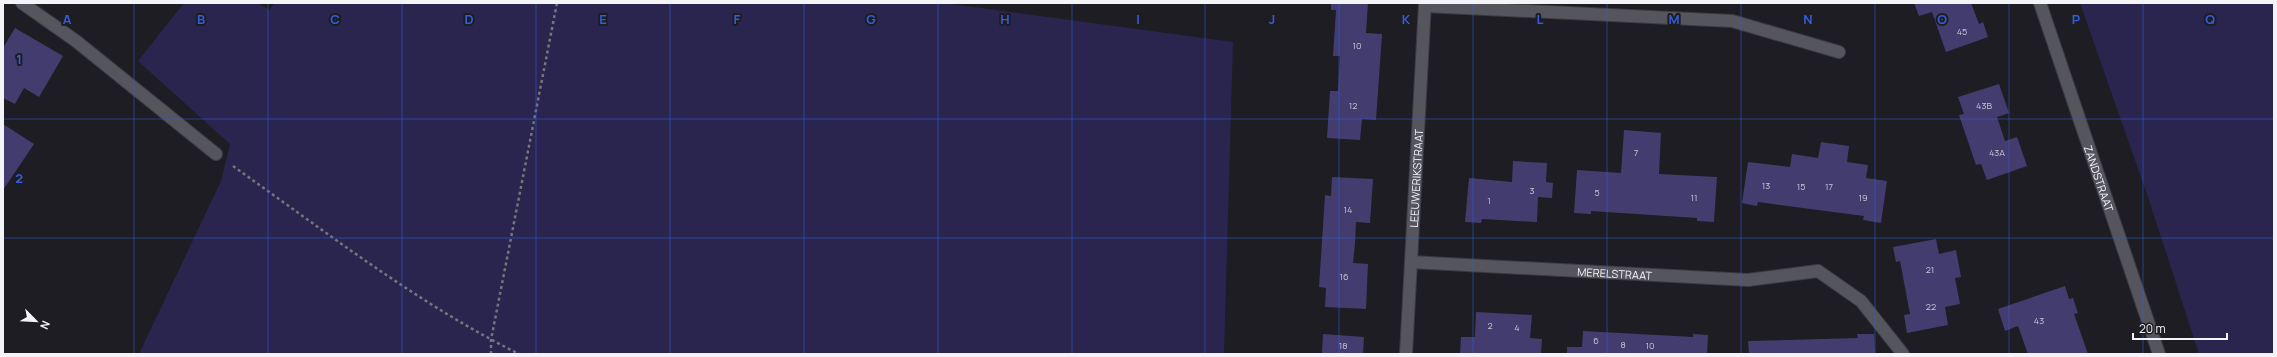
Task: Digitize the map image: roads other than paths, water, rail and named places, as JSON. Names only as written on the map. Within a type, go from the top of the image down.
[{"type":"street","points":[[22,3],[76,40],[216,154]]},
{"type":"street","name":"ZANDSTRAAT","points":[[2040,3],[2159,354]]},
{"type":"street","points":[[1425,4],[1732,21],[1839,52]]},
{"type":"street","name":"LEEUWERIKSTRAAT","points":[[1406,354],[1425,4]]},
{"type":"street","name":"MERELSTRAAT","points":[[1411,262],[1748,280],[1818,271],[1861,300],[1903,354]]}]
